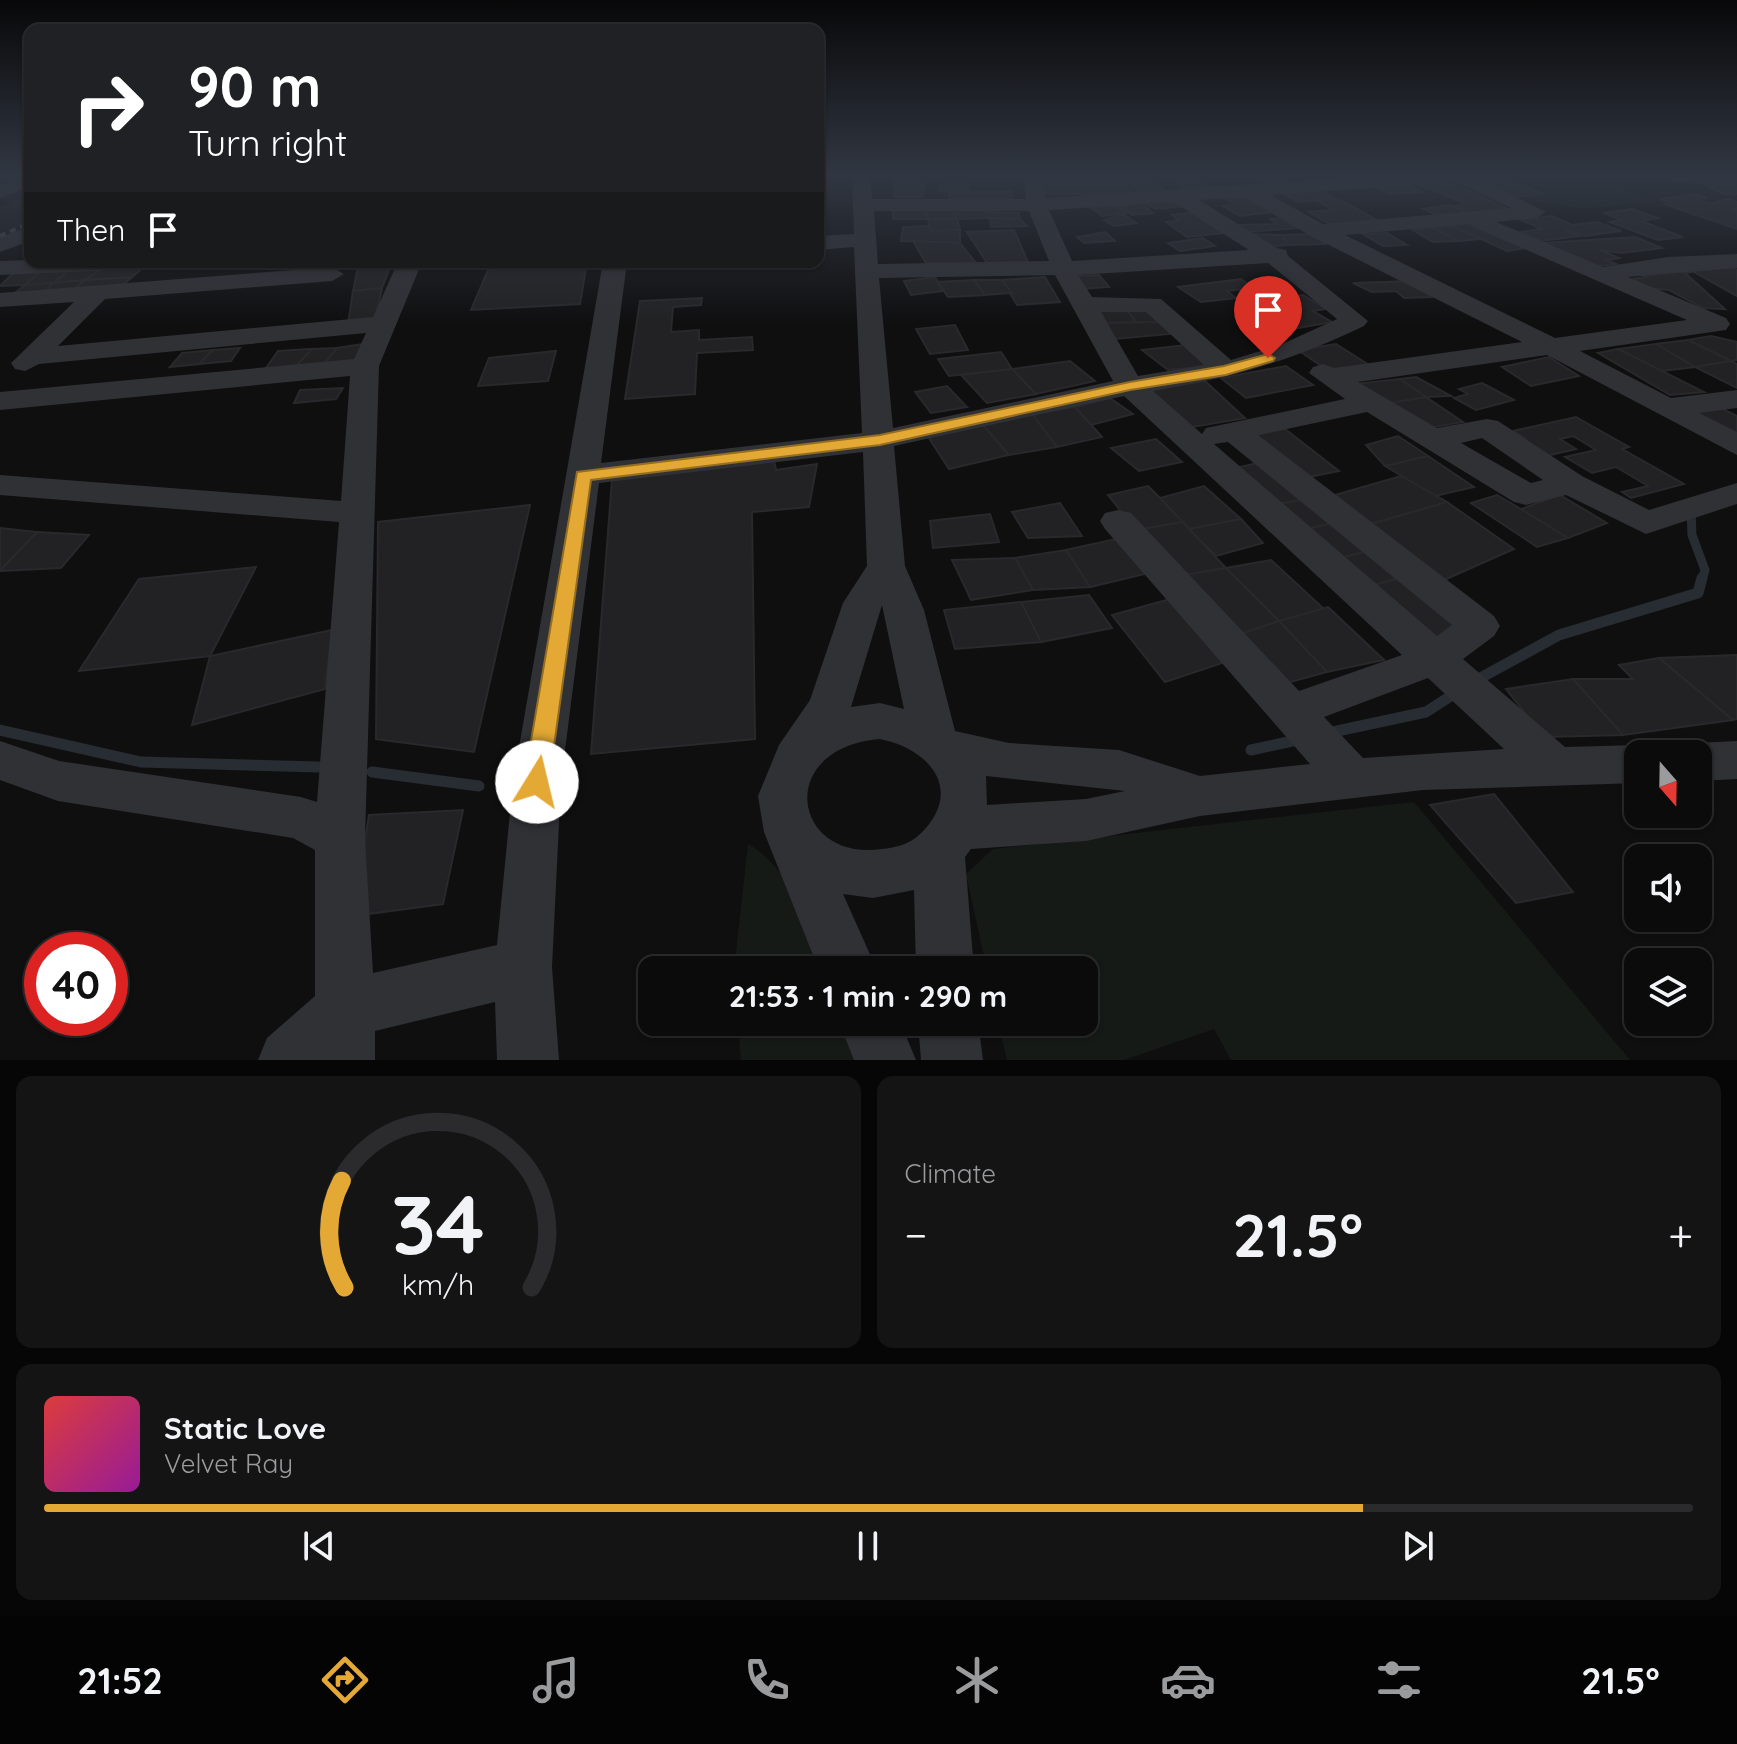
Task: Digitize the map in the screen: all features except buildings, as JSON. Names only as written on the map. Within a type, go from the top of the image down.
[{"type":"street","points":[[865,225],[886,566],[904,610],[939,744],[959,768],[966,788],[965,812],[949,841],[945,956]]},
{"type":"street","points":[[1046,225],[1064,269],[1130,386],[1555,767]]},
{"type":"street","points":[[1226,225],[1237,233],[1302,248],[1359,225]]},
{"type":"street","points":[[583,475],[880,440],[1130,386],[1226,370],[1290,351],[1355,321],[1302,248],[1281,225]]},
{"type":"street","points":[[1488,225],[1727,328]]},
{"type":"street","points":[[1237,233],[1302,248]]},
{"type":"street","points":[[0,245],[24,235]]},
{"type":"street","points":[[824,243],[866,240]]},
{"type":"street","points":[[0,253],[24,244]]},
{"type":"street","points":[[868,271],[1064,269],[1302,248],[1355,249],[1548,345],[1737,445]]},
{"type":"street","points":[[1602,274],[1668,264],[1736,261]]},
{"type":"street","points":[[0,268],[24,267]]},
{"type":"street","points":[[0,393],[30,357],[111,291],[146,268]]},
{"type":"street","points":[[0,300],[216,283],[334,268],[315,331]]},
{"type":"street","points":[[345,1035],[340,838],[365,366],[407,268]]},
{"type":"street","points":[[528,1060],[523,967],[537,782],[614,268]]},
{"type":"street","points":[[181,342],[216,283]]},
{"type":"street","points":[[1084,305],[1152,304],[1226,370]]},
{"type":"street","points":[[30,357],[383,324]]},
{"type":"street","points":[[1329,377],[1548,345],[1727,328]]},
{"type":"street","points":[[1290,351],[1432,439],[1487,428],[1570,483],[1646,523],[1737,493]]},
{"type":"street","points":[[0,401],[365,366]]},
{"type":"street","points":[[1666,408],[1737,399]]},
{"type":"street","points":[[1192,441],[1372,402]]},
{"type":"street","points":[[1233,431],[1480,626],[1441,667],[1289,712]]},
{"type":"street","points":[[0,485],[358,513]]},
{"type":"street","points":[[1118,521],[1342,767]]},
{"type":"street","points":[[842,956],[788,826],[781,797],[793,762],[831,703],[863,603],[886,566]]},
{"type":"street","points":[[805,747],[828,731],[862,722],[893,723],[939,744],[1009,762],[1119,769],[1200,796]]},
{"type":"street","points":[[0,760],[58,781],[301,818],[340,838]]},
{"type":"street","points":[[788,826],[802,846],[819,860],[849,872],[883,875],[903,871],[949,841],[1086,820],[1342,767],[1423,771],[1624,765]]},
{"type":"street","points":[[289,1060],[345,1035],[523,967]]},
{"type":"street","points":[[875,1036],[885,1060]]},
{"type":"street","points":[[949,1036],[952,1060]]},
{"type":"shaded area","points":[[0,225],[24,225],[24,233],[0,243]]},
{"type":"shaded area","points":[[1414,802],[1630,1060],[1231,1060],[1214,1029],[1124,1060],[1007,1060],[1001,1036],[1098,1036],[1098,956],[984,956],[966,874],[993,849]]},
{"type":"shaded area","points":[[748,844],[776,868],[787,883],[823,956],[736,956]]},
{"type":"shaded area","points":[[739,1036],[856,1036],[865,1060],[741,1060]]},
{"type":"waterway","points":[[1691,510],[1692,535],[1705,570],[1702,580]]},
{"type":"waterway","points":[[1473,682],[1559,635],[1698,593],[1702,578]]},
{"type":"waterway","points":[[1328,733],[1426,712],[1457,692]]},
{"type":"waterway","points":[[0,730],[141,762],[319,767]]},
{"type":"waterway","points":[[1251,750],[1302,739]]},
{"type":"waterway","points":[[372,772],[479,786]]},
{"type":"railway","points":[[0,236],[24,226]]},
{"type":"route","points":[[537,782],[583,475],[880,440],[1130,386],[1226,370],[1268,358]]}]
